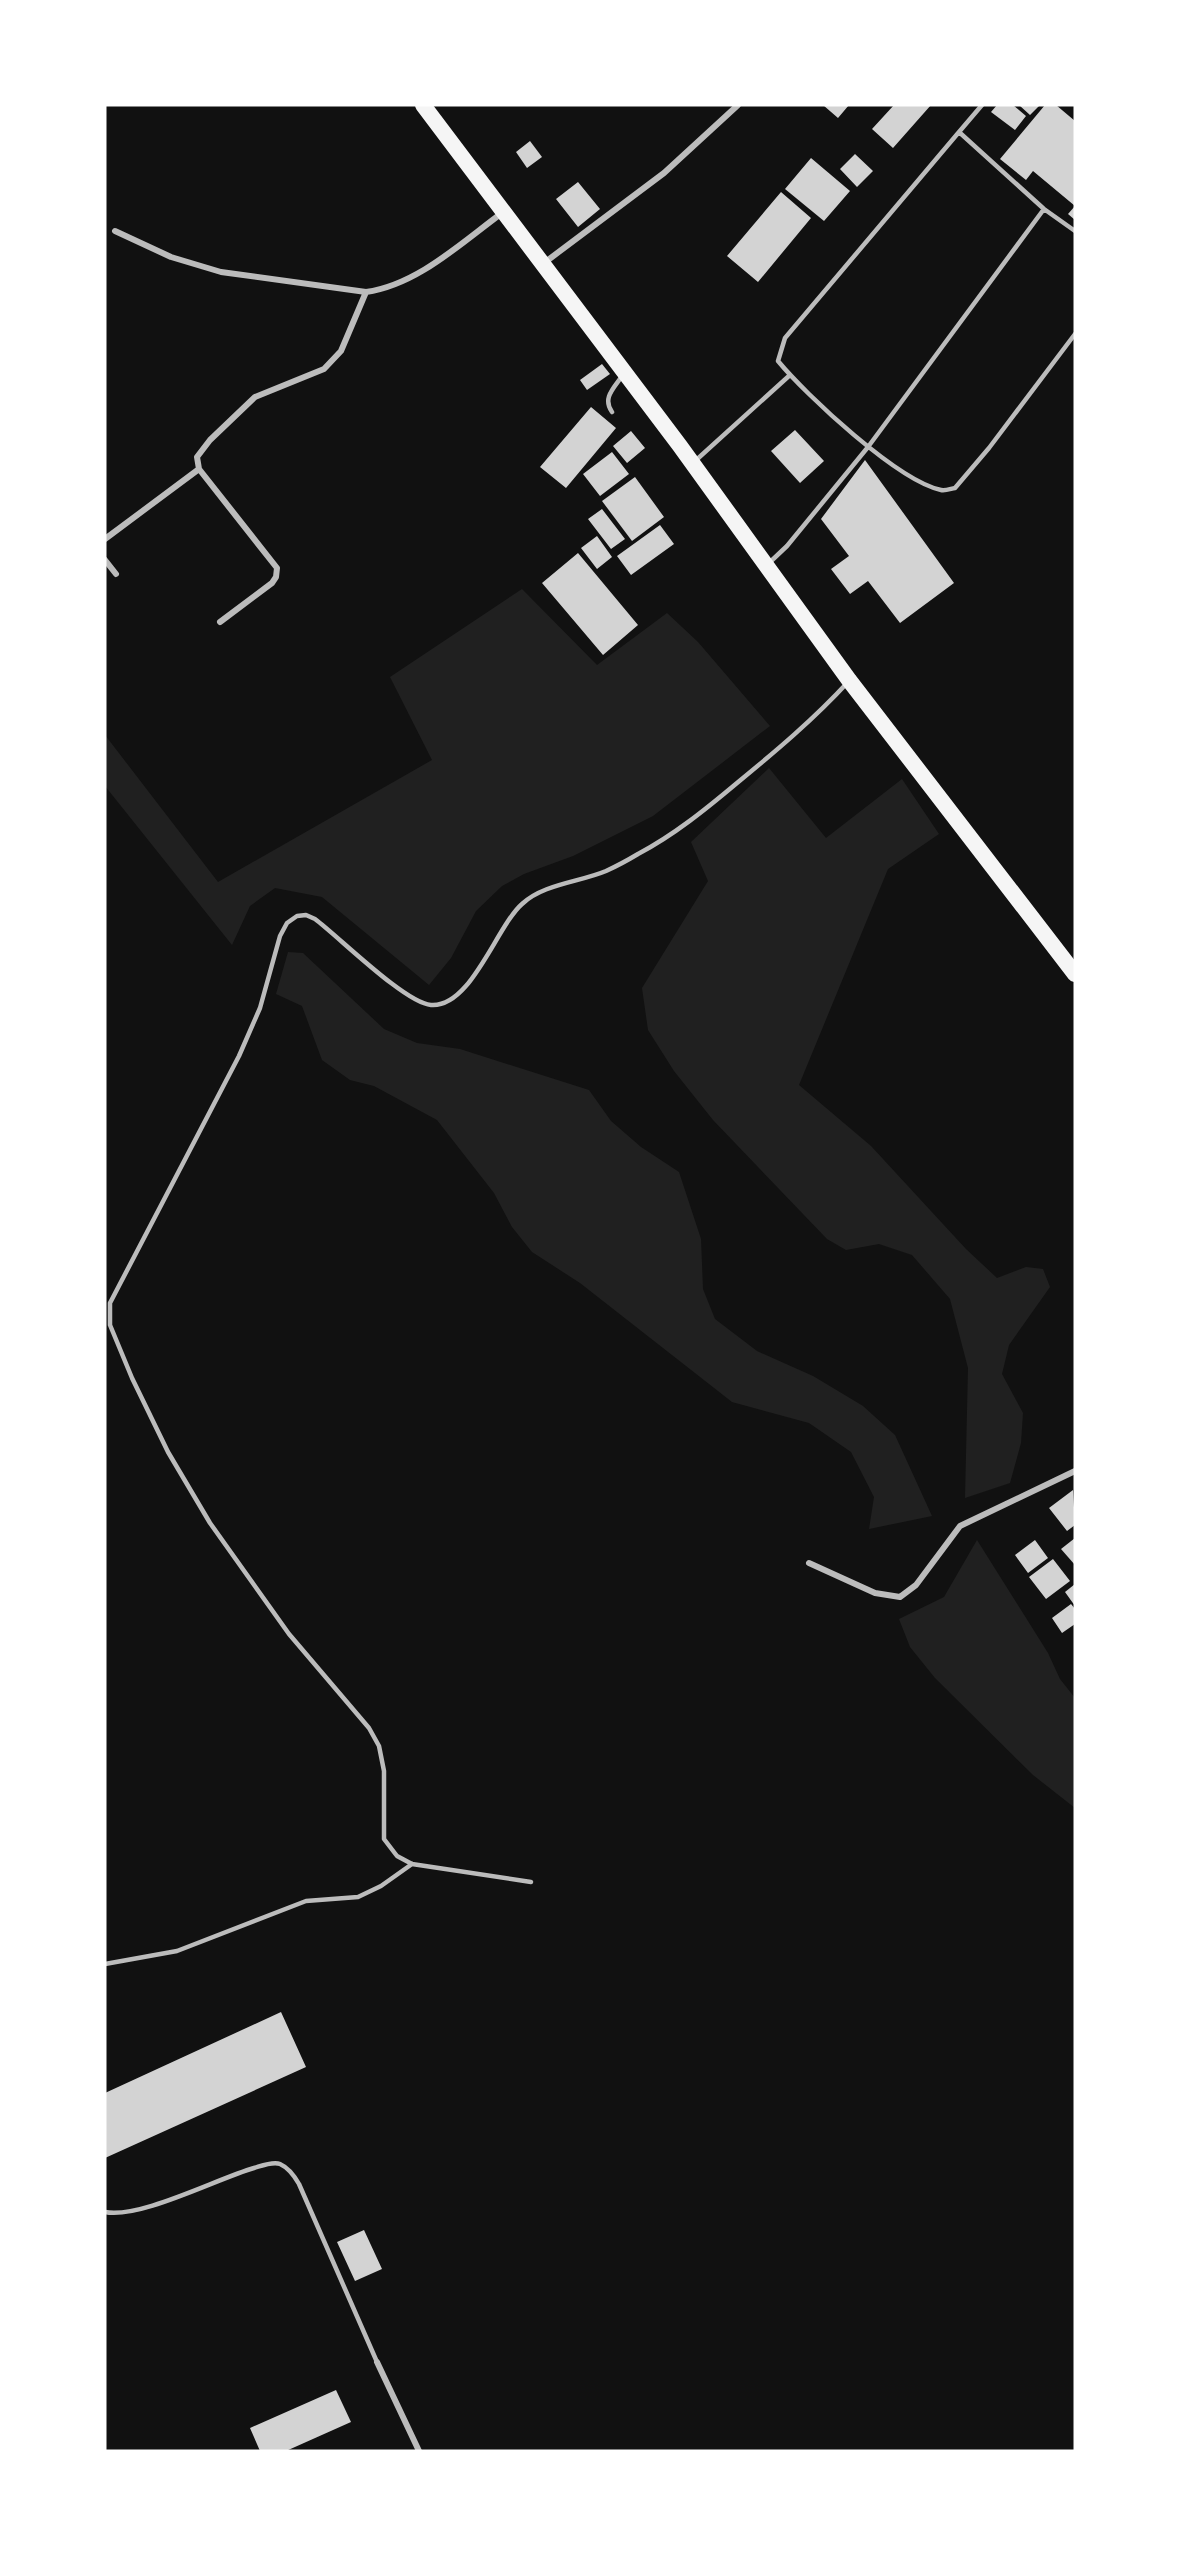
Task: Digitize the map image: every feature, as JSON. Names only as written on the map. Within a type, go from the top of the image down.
[{"type":"highway","points":[[423,105],[542,265],[625,371],[849,680],[1075,974]]},
{"type":"street","points":[[542,265],[664,173],[738,105]]},
{"type":"street","points":[[115,231],[171,257],[221,272],[366,292],[395,286],[405,281],[502,212]]},
{"type":"street","points":[[220,622],[272,583],[276,577],[277,568],[199,469],[197,457],[210,440],[255,397],[324,369],[341,351],[366,292]]},
{"type":"street","points":[[105,539],[199,469]]},
{"type":"street","points":[[105,560],[116,574]]},
{"type":"street","points":[[809,1563],[875,1593],[900,1597],[916,1585],[960,1526],[1075,1471]]},
{"type":"street","points":[[377,2362],[419,2451]]},
{"type":"lane","points":[[982,105],[785,338],[778,361],[790,375],[868,447],[913,477],[942,490],[955,489],[1075,334]]},
{"type":"lane","points":[[959,132],[1044,208],[1075,231]]},
{"type":"lane","points":[[767,566],[787,546],[868,447],[1044,208]]},
{"type":"lane","points":[[612,412],[608,407],[608,398],[625,371]]},
{"type":"lane","points":[[693,463],[790,375]]},
{"type":"lane","points":[[531,1882],[412,1864],[396,1856],[384,1839],[384,1772],[379,1746],[369,1728],[290,1634],[210,1523],[150,1417],[132,1378],[110,1325],[110,1303],[239,1056],[260,1008],[275,950],[287,922],[297,916],[306,915],[413,997],[431,1005],[448,1001],[459,994],[478,971],[503,926],[522,903],[552,888],[605,871],[674,833],[772,755],[824,708],[849,680]]},
{"type":"lane","points":[[105,1964],[177,1951],[306,1901],[358,1897],[381,1886],[412,1864]]},
{"type":"lane","points":[[105,2212],[130,2212],[230,2174],[268,2164],[280,2164],[294,2175],[299,2184],[377,2362]]},
{"type":"shaded area","points":[[522,589],[597,665],[667,613],[698,642],[770,726],[653,816],[573,856],[524,874],[502,886],[476,911],[451,958],[429,985],[322,897],[275,888],[250,906],[232,945],[105,786],[105,735],[218,882],[432,760],[390,677]]},
{"type":"shaded area","points":[[769,768],[826,838],[902,779],[939,834],[888,869],[799,1085],[871,1146],[966,1249],[997,1278],[1026,1267],[1043,1269],[1050,1287],[1009,1345],[1002,1374],[1023,1413],[1021,1443],[1010,1483],[965,1498],[968,1368],[950,1299],[912,1255],[879,1244],[846,1250],[827,1239],[713,1120],[674,1071],[648,1030],[642,988],[708,881],[691,842]]},
{"type":"shaded area","points":[[288,952],[303,953],[384,1029],[417,1043],[460,1049],[589,1090],[611,1121],[641,1147],[679,1172],[701,1239],[703,1289],[715,1319],[757,1351],[813,1376],[863,1406],[895,1435],[932,1516],[869,1529],[874,1497],[851,1452],[809,1423],[732,1402],[580,1283],[532,1252],[512,1227],[494,1193],[437,1120],[374,1086],[350,1080],[322,1060],[302,1006],[276,994]]},
{"type":"shaded area","points":[[977,1540],[1048,1653],[1060,1679],[1075,1698],[1075,1808],[1033,1775],[935,1678],[910,1647],[899,1619],[944,1597]]},
{"type":"building","points":[[823,105],[849,105],[838,118]]},
{"type":"building","points":[[894,105],[931,105],[893,148],[872,129]]},
{"type":"building","points":[[997,105],[1013,105],[1026,116],[1015,130],[991,112]]},
{"type":"building","points":[[1019,105],[1040,105],[1030,115]]},
{"type":"building","points":[[1045,105],[1056,105],[1075,121],[1075,206],[1033,171],[1026,180],[1000,159]]},
{"type":"building","points":[[530,141],[542,157],[527,168],[516,152]]},
{"type":"building","points":[[855,154],[873,171],[857,187],[840,169]]},
{"type":"building","points":[[811,158],[850,191],[824,221],[785,189]]},
{"type":"building","points":[[578,182],[600,209],[578,227],[556,199]]},
{"type":"building","points":[[781,192],[811,218],[758,282],[727,256]]},
{"type":"building","points":[[1075,206],[1075,220],[1068,214]]},
{"type":"building","points":[[602,364],[610,374],[587,390],[580,380]]},
{"type":"building","points":[[591,407],[616,428],[566,488],[540,467]]},
{"type":"building","points":[[795,430],[824,461],[800,483],[771,451]]},
{"type":"building","points":[[631,431],[645,448],[627,463],[613,446]]},
{"type":"building","points":[[612,452],[629,474],[600,496],[583,474]]},
{"type":"building","points":[[865,460],[954,583],[900,623],[868,581],[850,594],[831,569],[849,556],[821,519]]},
{"type":"building","points":[[635,477],[664,517],[632,541],[602,501]]},
{"type":"building","points":[[602,509],[625,539],[611,549],[588,519]]},
{"type":"building","points":[[660,525],[674,544],[631,575],[617,556]]},
{"type":"building","points":[[597,536],[612,557],[597,569],[581,548]]},
{"type":"building","points":[[578,553],[638,625],[603,655],[542,583]]},
{"type":"building","points":[[1073,1490],[1075,1525],[1067,1531],[1049,1508]]},
{"type":"building","points":[[1075,1538],[1075,1565],[1061,1549]]},
{"type":"building","points":[[1035,1540],[1048,1558],[1028,1573],[1015,1555]]},
{"type":"building","points":[[1053,1559],[1070,1581],[1046,1599],[1029,1577]]},
{"type":"building","points":[[1075,1584],[1075,1606],[1065,1592]]},
{"type":"building","points":[[1071,1604],[1075,1609],[1075,1624],[1062,1633],[1052,1618]]},
{"type":"building","points":[[281,2012],[306,2067],[105,2158],[105,2093]]},
{"type":"building","points":[[364,2230],[382,2269],[355,2281],[337,2242]]},
{"type":"building","points":[[336,2390],[351,2422],[286,2451],[260,2451],[250,2428]]}]
